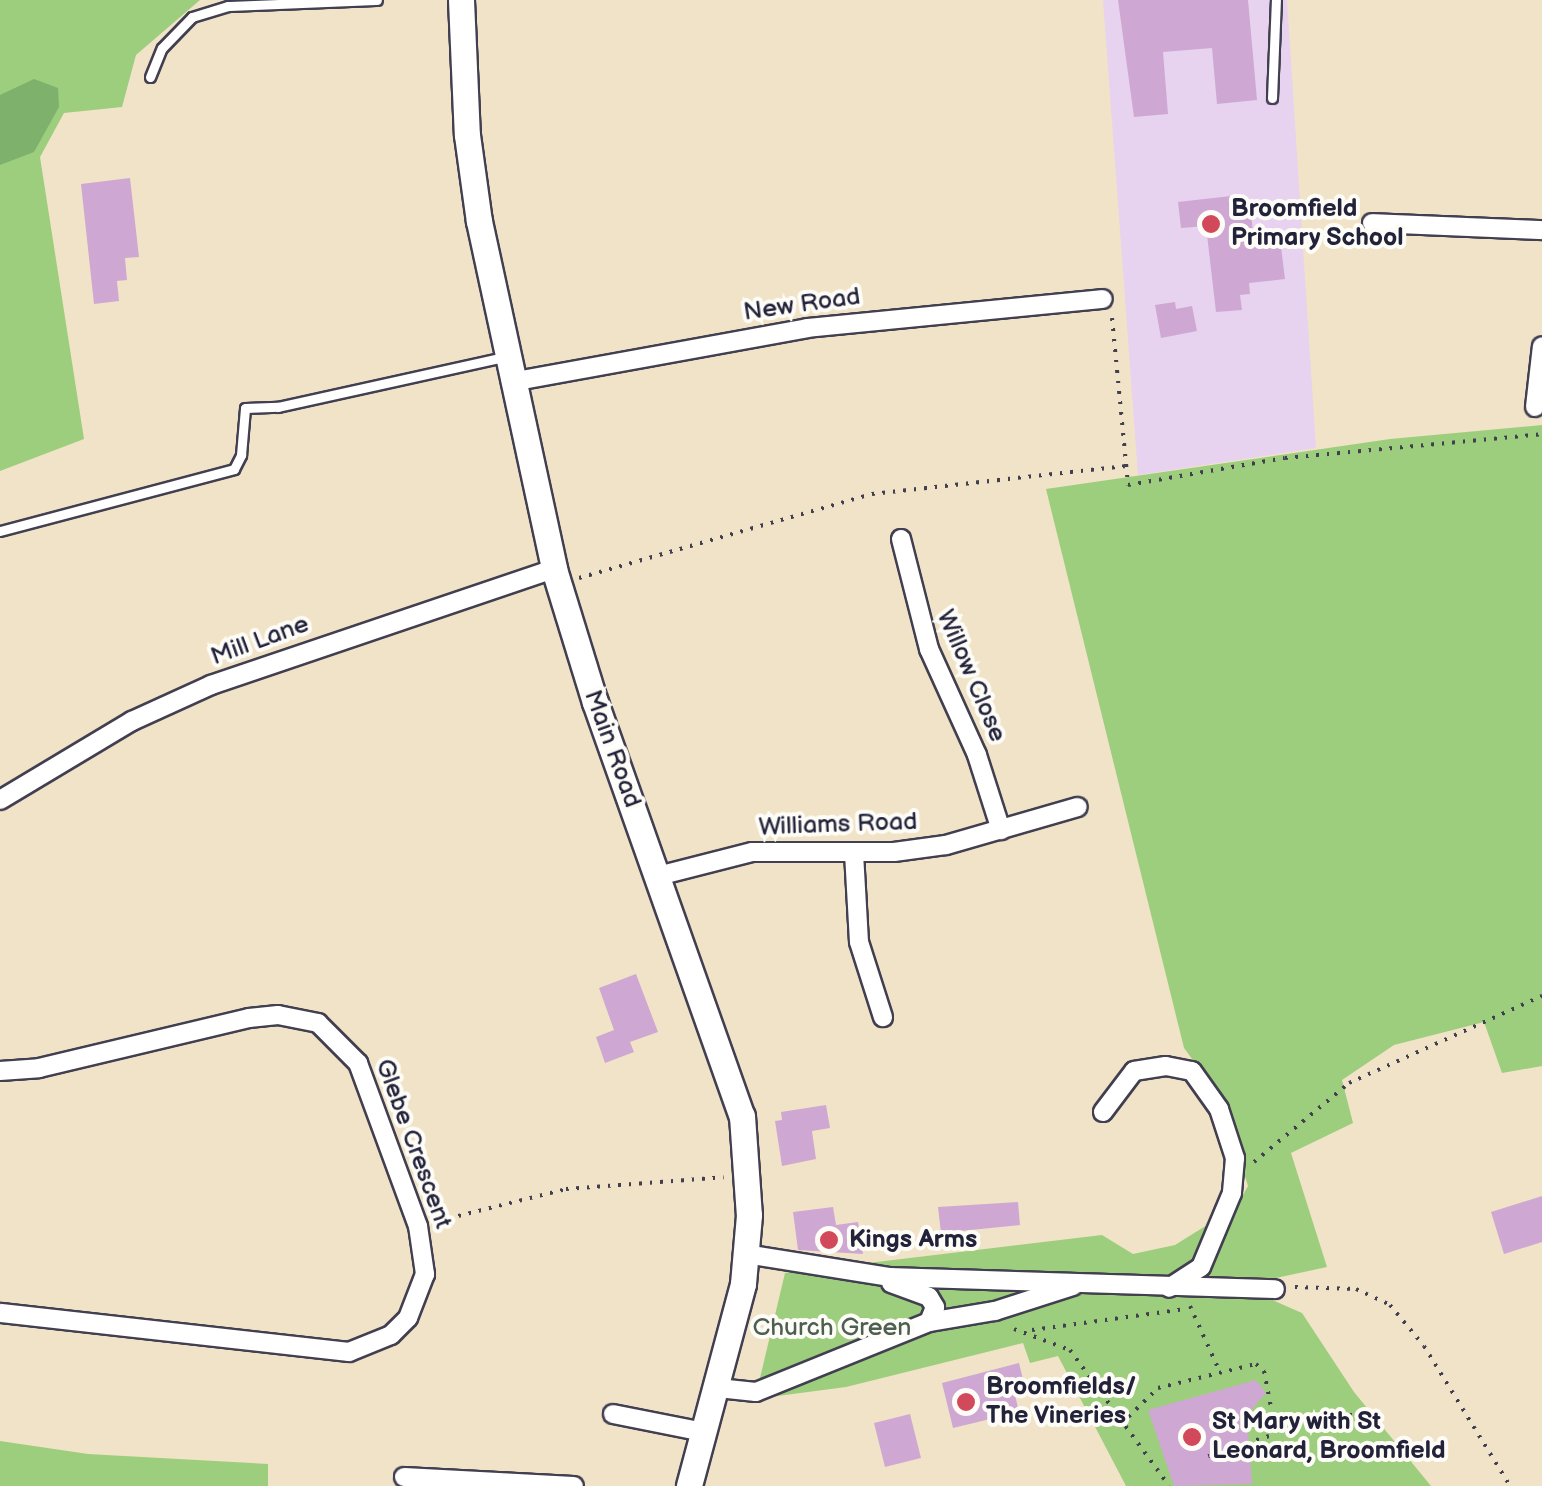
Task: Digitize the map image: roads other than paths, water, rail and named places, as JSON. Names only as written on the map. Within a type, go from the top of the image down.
[{"type":"main road","name":"Main Road","points":[[461,0],[471,176],[509,369],[565,574],[658,876],[735,1086],[748,1175],[746,1254],[718,1388],[689,1486]]},
{"type":"street","points":[[1372,223],[1542,230]]},
{"type":"street","name":"New Road","points":[[509,369],[808,328],[1103,299]]},
{"type":"street","points":[[1535,407],[1542,346]]},
{"type":"street","name":"Willow Close","points":[[901,539],[928,649],[977,755],[1001,830]]},
{"type":"street","name":"Mill Lane","points":[[0,800],[132,721],[211,685],[565,574]]},
{"type":"street","name":"Williams Road","points":[[658,876],[752,852],[854,853],[946,845],[1078,807]]},
{"type":"street","points":[[854,853],[859,942],[882,1017]]},
{"type":"street","name":"Glebe Crescent","points":[[0,1070],[39,1068],[249,1018],[278,1015],[318,1023],[358,1063],[418,1226],[426,1274],[419,1299],[391,1335],[349,1352],[0,1313]]},
{"type":"street","points":[[1103,1112],[1134,1071],[1192,1070],[1220,1109],[1236,1178],[1201,1268],[1174,1289]]},
{"type":"street","points":[[746,1254],[860,1274],[1174,1289],[1275,1289]]},
{"type":"street","points":[[860,1274],[930,1296],[935,1306],[929,1322]]},
{"type":"street","points":[[718,1388],[756,1392],[929,1322],[1077,1285]]},
{"type":"street","points":[[613,1414],[704,1432]]},
{"type":"street","points":[[404,1476],[435,1482],[574,1486]]},
{"type":"lane","points":[[150,78],[162,48],[192,17],[228,6],[377,0]]},
{"type":"lane","points":[[1272,98],[1276,0]]},
{"type":"lane","points":[[0,531],[234,468],[245,408],[278,407],[509,369]]},
{"type":"place","name":"Broomfield Primary School","points":[[1211,224]]},
{"type":"place","name":"Kings Arms","points":[[829,1240]]},
{"type":"place","name":"Broomfields/ The Vineries","points":[[966,1402]]},
{"type":"place","name":"St Mary with St Leonard, Broomfield","points":[[1192,1437]]},
{"type":"park label","name":"Church Green","points":[[832,1328]]}]
